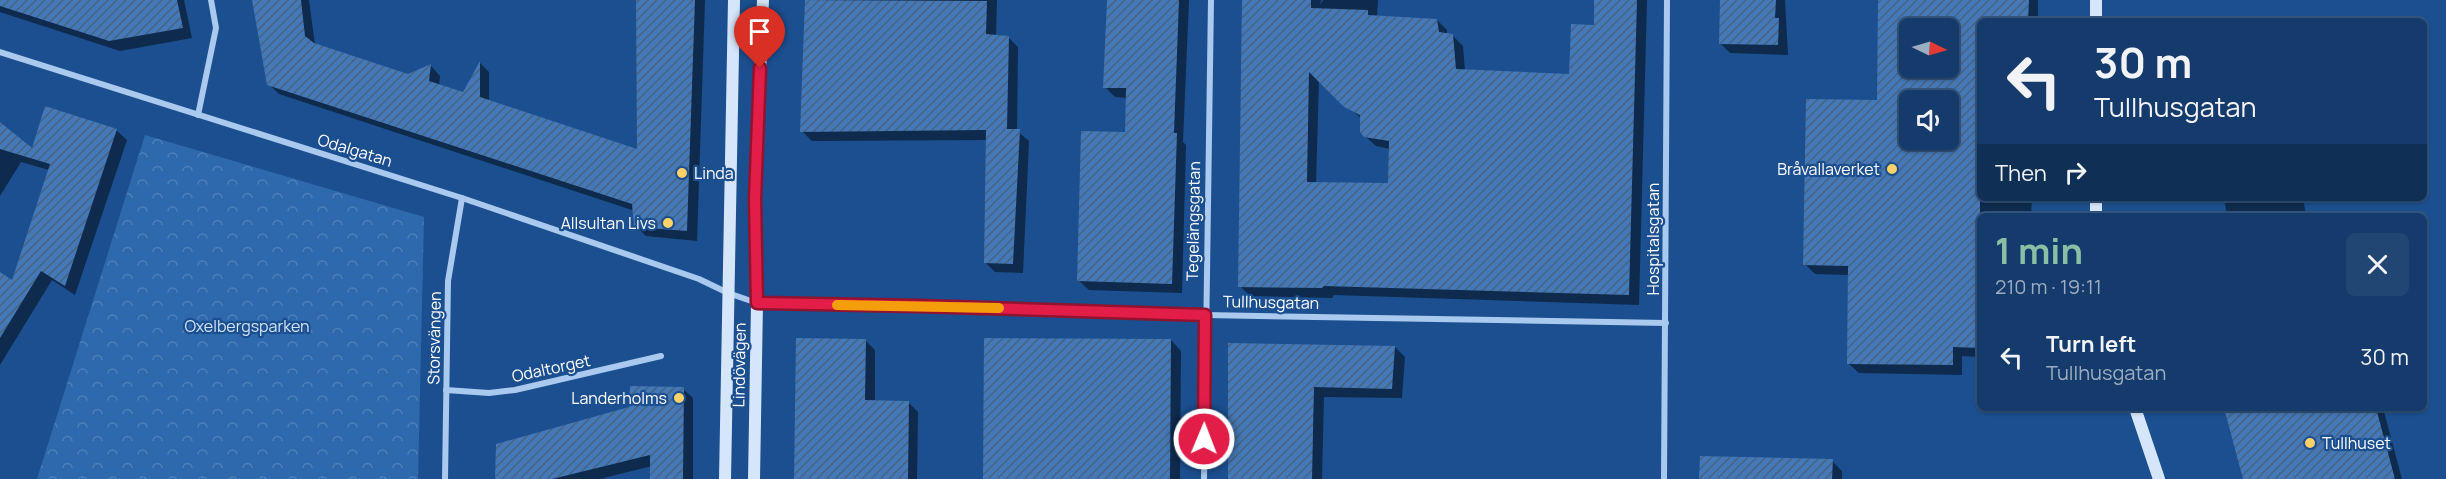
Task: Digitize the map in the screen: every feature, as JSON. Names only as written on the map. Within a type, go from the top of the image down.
[{"type":"main road","name":"Lindövägen","points":[[725,479],[734,0]]},
{"type":"main road","name":"Lindövägen","points":[[754,479],[757,303],[755,199],[763,0]]},
{"type":"main road","points":[[2096,0],[2096,18]]},
{"type":"main road","points":[[2136,411],[2159,479]]},
{"type":"street","points":[[198,115],[216,28],[211,0]]},
{"type":"street","name":"Tegelängsgatan","points":[[1204,479],[1211,0]]},
{"type":"street","name":"Hospitalsgatan","points":[[1664,479],[1668,0]]},
{"type":"street","name":"Odalgatan","points":[[0,52],[462,198],[699,279]]},
{"type":"street","name":"Storsvängen","points":[[445,479],[448,282],[462,198]]},
{"type":"street","name":"Tullhusgatan","points":[[699,279],[728,293],[757,303],[1205,315],[1666,323]]},
{"type":"street","name":"Odaltorget","points":[[446,390],[489,393],[515,390],[661,356]]},
{"type":"green space","name":"Oxelbergsparken","points":[[145,135],[424,217],[418,479],[37,479]]},
{"type":"building","points":[[0,0],[177,0],[183,28],[109,41],[0,6]]},
{"type":"building","points":[[252,0],[301,0],[305,36],[314,43],[408,74],[431,64],[429,81],[463,92],[480,61],[480,97],[637,149],[636,0],[695,0],[687,231],[634,227],[632,204],[267,85]]},
{"type":"building","points":[[805,0],[987,1],[986,34],[1009,36],[1007,129],[1020,129],[1013,264],[984,263],[986,130],[800,132]]},
{"type":"building","points":[[1107,0],[1179,0],[1172,284],[1077,281],[1081,131],[1125,132],[1126,88],[1103,88]]},
{"type":"building","points":[[1242,0],[1311,0],[1311,8],[1368,10],[1368,15],[1437,19],[1439,32],[1453,34],[1456,69],[1569,74],[1571,24],[1594,25],[1594,0],[1637,0],[1629,295],[1324,286],[1322,288],[1238,287]],"holes":[[[1309,72],[1344,107],[1360,115],[1360,132],[1364,137],[1389,141],[1388,183],[1307,182]]]},
{"type":"building","points":[[1720,0],[1776,0],[1775,18],[1779,18],[1778,45],[1719,44]]},
{"type":"building","name":"Bråvallaverket","points":[[1878,0],[2029,0],[2028,18],[1977,18],[1977,201],[1980,201],[1980,213],[1977,213],[1977,348],[1953,347],[1953,365],[1847,364],[1848,266],[1803,265],[1806,99],[1877,100]]},
{"type":"building","points":[[45,106],[117,129],[65,286],[41,271],[0,338],[0,272],[12,280],[50,164],[0,149],[0,122],[32,148]]},
{"type":"building","points":[[796,338],[866,339],[865,400],[909,401],[908,479],[794,479]]},
{"type":"building","points":[[984,338],[1171,339],[1170,479],[983,479]]},
{"type":"building","points":[[1228,343],[1395,346],[1392,389],[1314,387],[1312,479],[1228,479]]},
{"type":"building","points":[[630,386],[684,387],[683,479],[650,479],[650,455],[552,479],[495,479],[496,444],[629,407]]},
{"type":"building","name":"Tullhuset","points":[[2225,411],[2377,411],[2395,479],[2243,479]]},
{"type":"building","points":[[1700,456],[1833,459],[1832,479],[1699,479]]},
{"type":"slow traffic","points":[[837,305],[999,308]]},
{"type":"place","name":"Bråvallaverket","points":[[1892,169]]},
{"type":"place","name":"Linda","points":[[682,173]]},
{"type":"place","name":"Allsultan Livs","points":[[668,223]]},
{"type":"place","name":"Landerholms","points":[[679,398]]},
{"type":"place","name":"Tullhuset","points":[[2310,443]]},
{"type":"route","points":[[760,68],[755,199],[757,303],[1205,315],[1204,439]]}]
